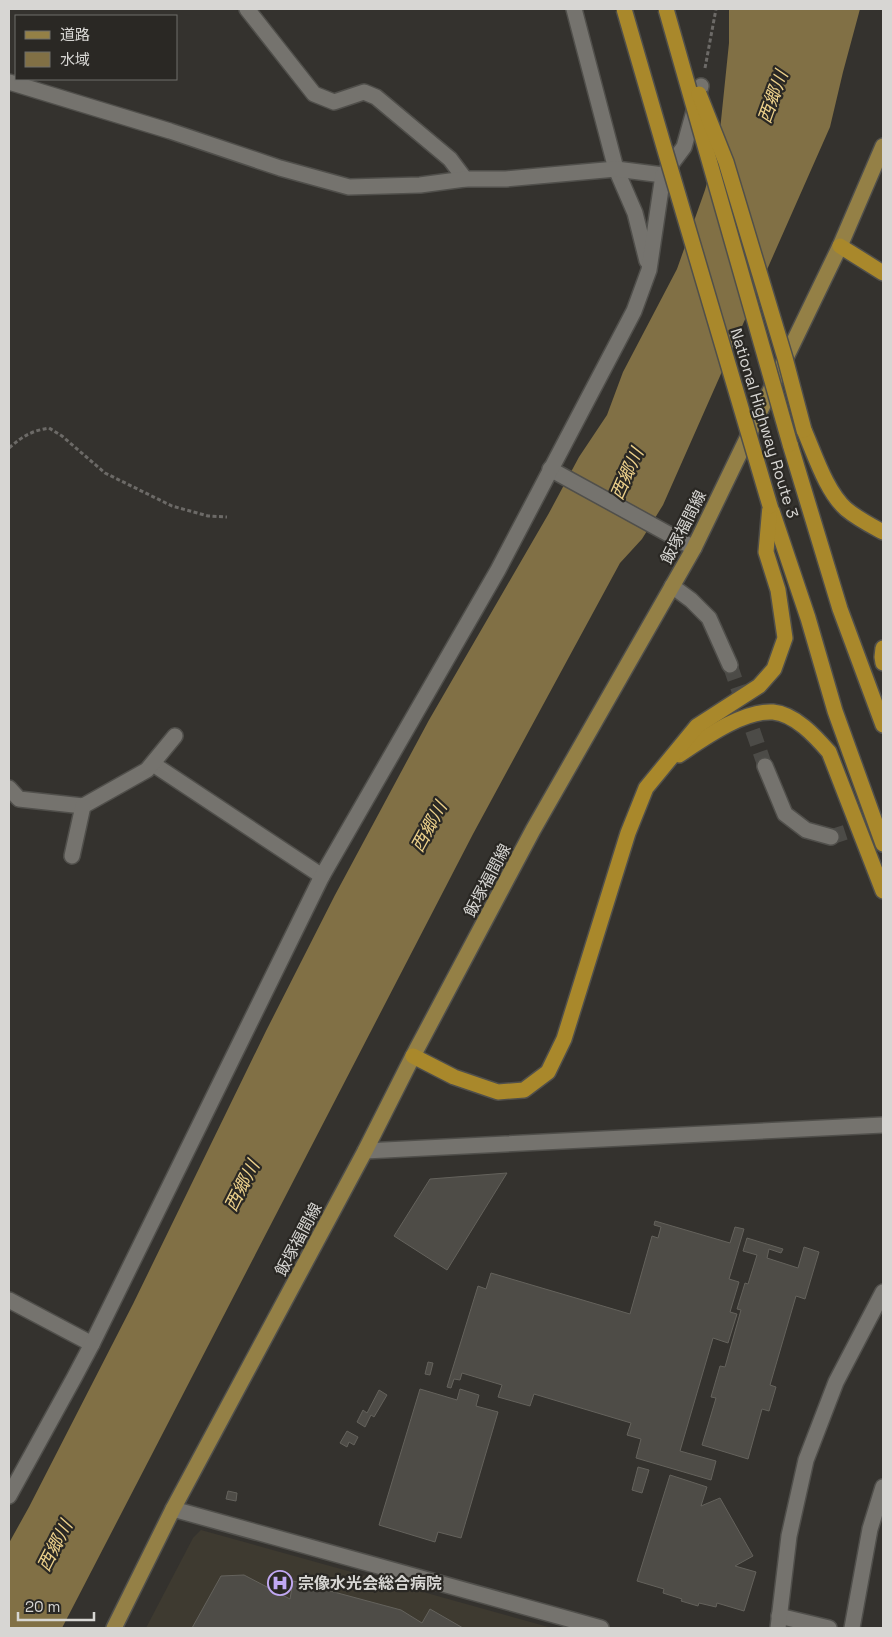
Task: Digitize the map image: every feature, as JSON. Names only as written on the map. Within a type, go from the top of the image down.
[{"type":"highway","name":"National Highway Route 3","points":[[624,9],[770,506],[808,618],[835,711],[883,844]]},
{"type":"highway","name":"National Highway Route 3","points":[[666,9],[790,444],[840,609],[883,725]]},
{"type":"highway","points":[[666,9],[726,162],[785,358],[804,430],[830,489],[845,508],[861,521],[883,532]]},
{"type":"highway","points":[[840,246],[883,273]]},
{"type":"highway","points":[[413,1056],[454,1077],[498,1092],[524,1090],[548,1072],[564,1039],[628,832],[646,788],[698,726],[759,686],[774,669],[785,638],[778,590],[766,552],[770,506]]},
{"type":"highway","points":[[883,648],[883,663]]},
{"type":"highway","points":[[667,762],[723,728],[750,716],[773,712],[793,719],[813,733],[829,752],[883,891]]},
{"type":"main road","name":"飯塚福間線","points":[[114,1628],[173,1509],[366,1150],[413,1056],[533,830],[694,548],[840,246],[883,146]]},
{"type":"street","points":[[247,9],[314,94],[334,102],[364,92],[376,97],[450,158],[465,179]]},
{"type":"street","points":[[574,9],[616,169],[635,213],[650,270]]},
{"type":"street","points":[[9,82],[170,131],[280,168],[349,187],[420,185],[465,179],[506,179],[616,169],[663,175]]},
{"type":"street","points":[[9,1496],[92,1344],[322,876],[498,570],[634,310],[650,270],[663,175],[684,147],[701,86]]},
{"type":"street","points":[[550,469],[694,548]]},
{"type":"street","points":[[672,586],[709,618],[730,665]]},
{"type":"street","points":[[9,788],[19,799],[84,806],[147,770],[175,736]]},
{"type":"street","points":[[153,764],[322,876]]},
{"type":"street","points":[[765,766],[785,814],[806,830],[831,837]]},
{"type":"street","points":[[72,856],[84,806]]},
{"type":"street","points":[[366,1150],[883,1125]]},
{"type":"street","points":[[829,1628],[778,1622],[790,1536],[806,1460],[836,1382],[883,1292]]},
{"type":"street","points":[[9,1300],[92,1344]]},
{"type":"street","points":[[852,1628],[870,1529],[883,1487]]},
{"type":"street","points":[[173,1509],[601,1628]]},
{"type":"path","points":[[701,86],[716,9]]},
{"type":"path","points":[[9,448],[21,437],[34,430],[49,428],[62,436],[104,474],[172,506],[208,516],[227,517]]},
{"type":"shaded area","name":"宗像水光会総合病院","points":[[201,1530],[552,1628],[146,1628],[193,1538]]},
{"type":"water","name":"西郷川","points":[[729,9],[860,9],[830,127],[663,505],[642,539],[620,563],[473,834],[62,1628],[9,1628],[9,1543],[133,1304],[266,1031],[335,895],[429,720],[549,513],[579,457],[607,415],[623,372],[677,269],[705,190],[719,140],[729,43]]},
{"type":"building","points":[[507,1173],[447,1270],[394,1236],[430,1179]]},
{"type":"building","points":[[655,1221],[730,1243],[735,1227],[744,1229],[729,1279],[739,1282],[730,1312],[737,1314],[728,1343],[713,1338],[680,1451],[716,1461],[711,1480],[636,1458],[641,1439],[627,1435],[631,1423],[534,1394],[530,1406],[498,1397],[502,1385],[462,1373],[460,1380],[454,1379],[451,1388],[447,1387],[478,1286],[486,1289],[491,1273],[630,1314],[652,1236],[658,1238],[661,1227],[654,1225]]},
{"type":"building","points":[[747,1238],[783,1249],[781,1253],[769,1249],[767,1258],[798,1268],[804,1247],[819,1252],[805,1299],[796,1296],[770,1385],[776,1387],[769,1411],[762,1409],[748,1459],[702,1445],[716,1398],[711,1397],[720,1366],[725,1367],[741,1310],[737,1309],[745,1283],[748,1284],[757,1255],[743,1251]]},
{"type":"building","points":[[428,1362],[433,1363],[430,1375],[425,1374]]},
{"type":"building","points":[[420,1389],[457,1400],[460,1389],[479,1395],[476,1406],[498,1412],[461,1538],[438,1532],[435,1542],[379,1525]]},
{"type":"building","points":[[379,1390],[387,1395],[374,1417],[371,1415],[365,1427],[357,1422],[363,1410],[367,1413]]},
{"type":"building","points":[[347,1431],[358,1437],[354,1445],[349,1442],[347,1447],[340,1443]]},
{"type":"building","points":[[638,1467],[649,1470],[642,1493],[632,1490]]},
{"type":"building","points":[[670,1475],[707,1487],[701,1506],[720,1498],[753,1556],[735,1566],[756,1572],[744,1611],[717,1603],[716,1607],[699,1603],[698,1606],[663,1593],[664,1589],[637,1581]]},
{"type":"building","points":[[228,1491],[237,1493],[236,1501],[226,1499]]},
{"type":"building","points":[[244,1575],[290,1599],[293,1581],[401,1610],[422,1623],[430,1609],[463,1628],[192,1628],[221,1576]]},
{"type":"tunnel","points":[[730,665],[765,766]]},
{"type":"tunnel","points":[[831,837],[883,820]]},
{"type":"place","name":"宗像水光会総合病院","points":[[280,1583]]}]
